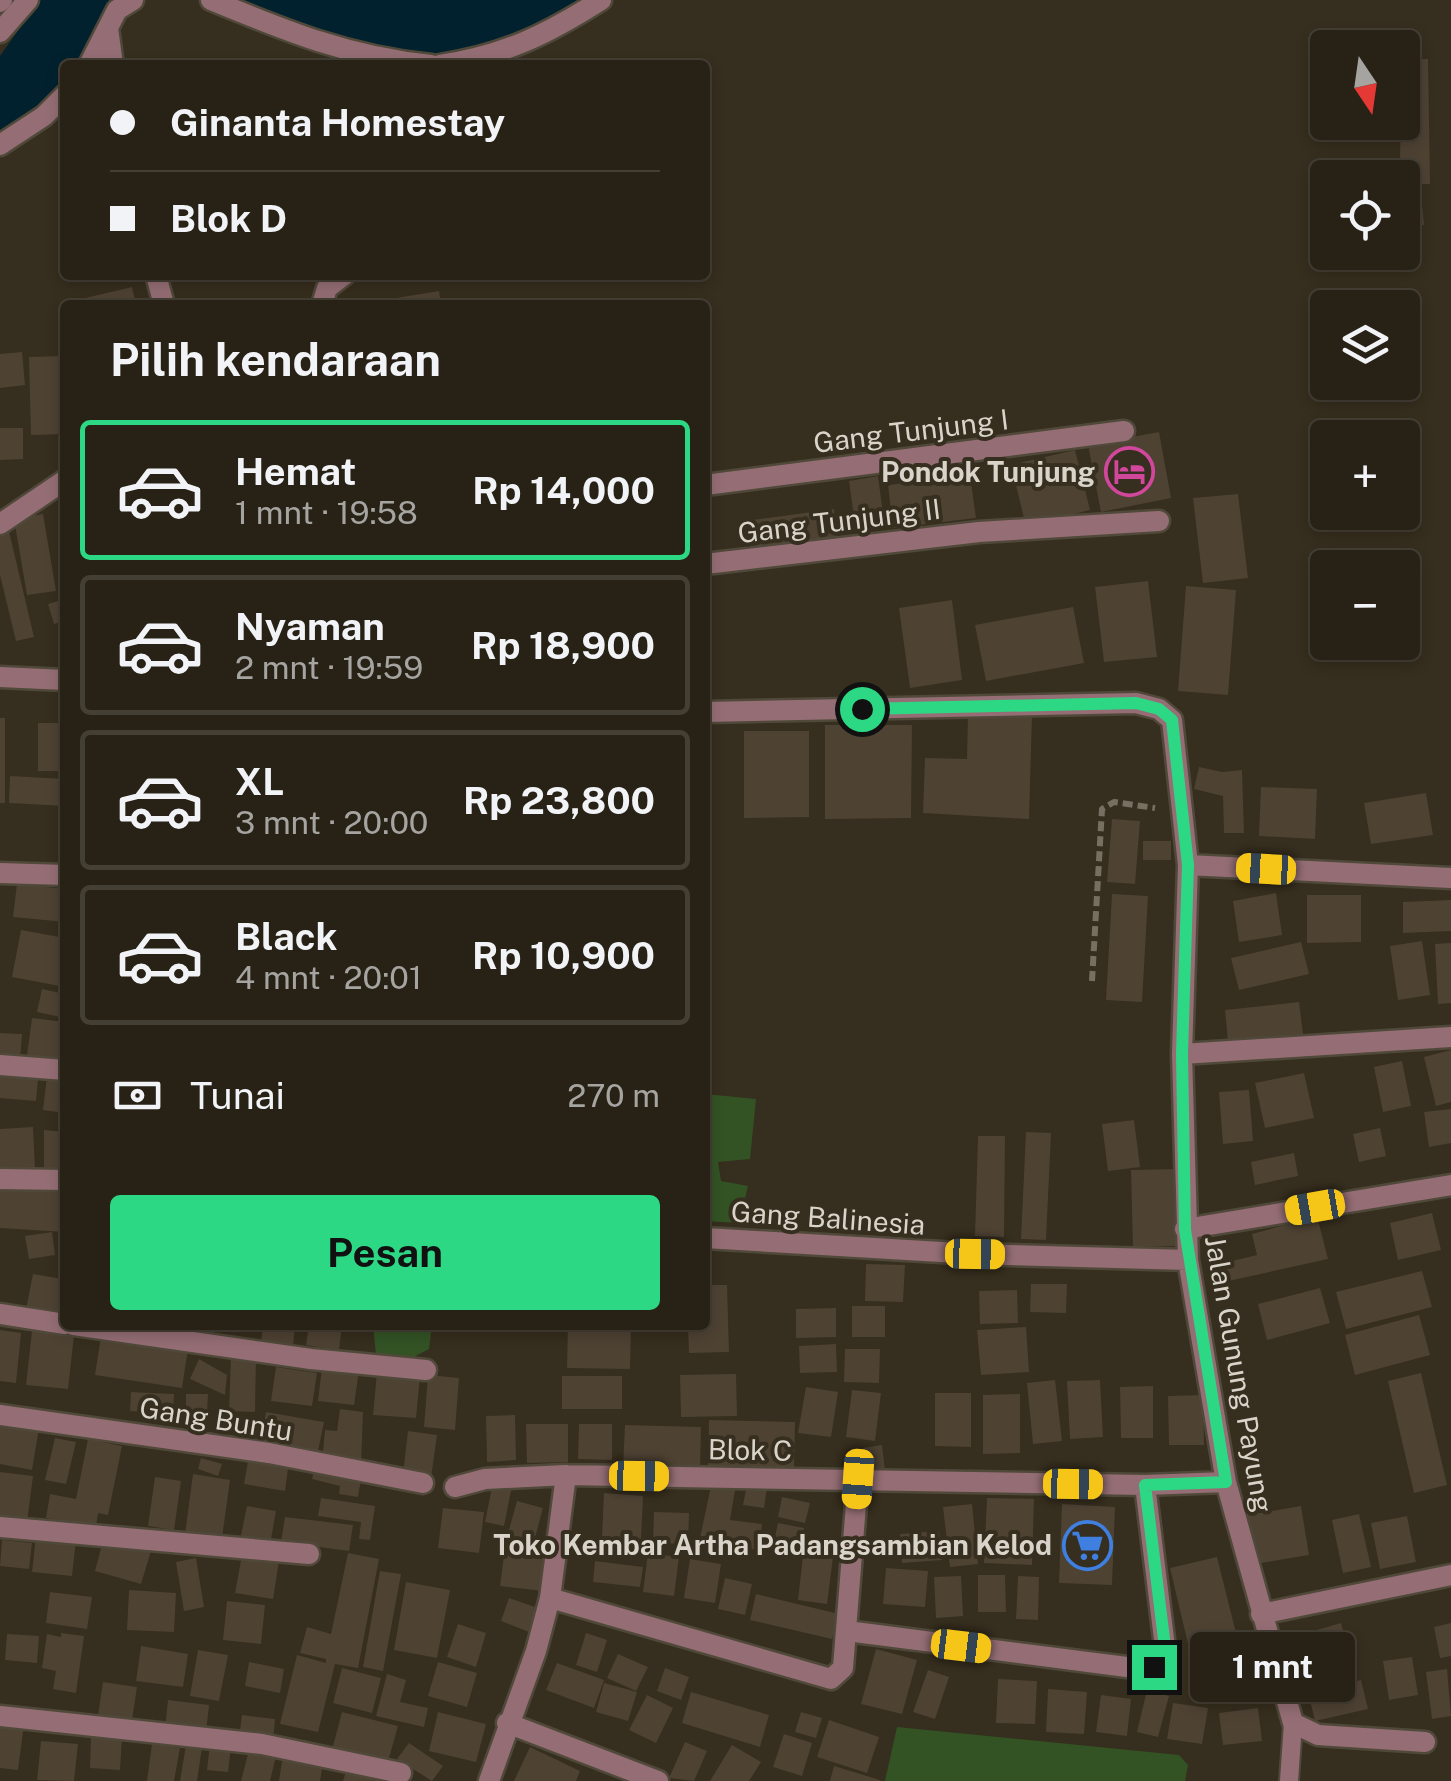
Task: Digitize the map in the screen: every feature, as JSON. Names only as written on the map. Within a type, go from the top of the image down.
[{"type":"street","points":[[0,32],[28,0]]},
{"type":"street","points":[[92,60],[117,10],[132,0]]},
{"type":"street","points":[[211,0],[370,60]]},
{"type":"street","points":[[471,60],[544,36],[601,0]]},
{"type":"street","points":[[108,28],[112,60]]},
{"type":"street","points":[[0,145],[44,116],[60,100]]},
{"type":"street","points":[[323,300],[327,288],[337,280]]},
{"type":"street","name":"Gang Tunjung I","points":[[710,484],[1124,431]]},
{"type":"street","points":[[0,524],[60,483]]},
{"type":"street","name":"Gang Tunjung II","points":[[710,563],[979,532],[1160,521]]},
{"type":"street","points":[[0,677],[60,680]]},
{"type":"street","name":"Jalan Gunung Payung","points":[[710,712],[1136,703],[1159,709],[1172,720],[1188,865],[1182,1054],[1188,1260],[1226,1482],[1293,1723]]},
{"type":"street","points":[[1188,865],[1451,878]]},
{"type":"street","points":[[0,873],[60,874]]},
{"type":"street","points":[[1182,1054],[1451,1036]]},
{"type":"street","points":[[0,1065],[60,1070]]},
{"type":"street","points":[[0,1179],[60,1180]]},
{"type":"street","points":[[1185,1230],[1451,1185]]},
{"type":"street","name":"Gang Balinesia","points":[[710,1238],[975,1254],[1188,1260]]},
{"type":"street","points":[[0,1314],[60,1323]]},
{"type":"street","points":[[110,1330],[426,1370]]},
{"type":"street","name":"Gang Buntu","points":[[0,1415],[269,1453],[423,1483]]},
{"type":"street","points":[[489,1781],[536,1651],[550,1598],[566,1475]]},
{"type":"street","name":"Blok C","points":[[455,1487],[485,1479],[566,1475],[1145,1485],[1226,1482]]},
{"type":"street","points":[[550,1598],[826,1680],[843,1668],[858,1479]]},
{"type":"street","points":[[847,1632],[1150,1670],[1166,1655],[1145,1485]]},
{"type":"street","points":[[0,1528],[309,1554]]},
{"type":"street","points":[[1261,1614],[1451,1575]]},
{"type":"street","points":[[0,1716],[262,1744],[400,1773]]},
{"type":"street","points":[[1293,1723],[1318,1735],[1425,1742]]},
{"type":"street","points":[[507,1724],[658,1781]]},
{"type":"lane","points":[[1289,1781],[1293,1723]]},
{"type":"path","points":[[1092,981],[1102,808],[1114,802],[1184,811]]},
{"type":"green space","points":[[710,1094],[756,1099],[750,1159],[718,1162],[721,1181],[748,1186],[739,1223],[710,1221]]},
{"type":"green space","points":[[374,1330],[431,1330],[429,1349],[412,1358],[376,1355]]},
{"type":"green space","points":[[897,1727],[1179,1755],[1188,1765],[1185,1781],[885,1781]]},
{"type":"water","points":[[40,0],[116,0],[103,10],[82,60],[60,60],[60,92],[0,141],[0,56]]},
{"type":"water","points":[[240,0],[586,0],[503,43],[435,53],[369,45]]},
{"type":"building","points":[[1420,59],[1428,59],[1430,184],[1420,184],[1420,160],[1400,160],[1400,140],[1420,140]]},
{"type":"building","points":[[1420,195],[1424,225],[1420,225]]},
{"type":"building","points":[[132,287],[135,300],[77,300]]},
{"type":"building","points":[[439,291],[440,300],[384,300]]},
{"type":"building","points":[[22,352],[25,385],[0,388],[0,354]]},
{"type":"building","points":[[60,356],[60,434],[31,435],[29,357]]},
{"type":"building","points":[[0,428],[23,428],[23,459],[0,460]]},
{"type":"building","name":"Pondok Tunjung","points":[[1159,432],[1171,498],[1101,512],[1088,445]]},
{"type":"building","points":[[1075,450],[1090,510],[1026,526],[1011,465]]},
{"type":"building","points":[[970,475],[976,518],[893,528],[888,485]]},
{"type":"building","points":[[878,476],[885,528],[856,532],[849,481]]},
{"type":"building","points":[[1238,494],[1248,578],[1203,583],[1193,498]]},
{"type":"building","points":[[834,509],[838,540],[756,551],[752,520]]},
{"type":"building","points":[[43,514],[56,591],[27,595],[14,519]]},
{"type":"building","points":[[8,527],[34,637],[16,641],[0,575],[0,529]]},
{"type":"building","points":[[1148,581],[1157,657],[1104,662],[1095,587]]},
{"type":"building","points":[[1186,586],[1236,590],[1228,695],[1178,691]]},
{"type":"building","points":[[60,600],[60,622],[54,624],[48,604]]},
{"type":"building","points":[[952,600],[962,680],[910,688],[899,608]]},
{"type":"building","points":[[1073,607],[1084,663],[986,681],[975,625]]},
{"type":"building","points":[[968,713],[1032,715],[1029,819],[923,813],[925,758],[967,759]]},
{"type":"building","points":[[0,718],[5,718],[5,803],[0,803]]},
{"type":"building","points":[[38,723],[60,723],[60,771],[38,771]]},
{"type":"building","points":[[825,725],[912,725],[911,818],[825,819]]},
{"type":"building","points":[[744,731],[809,731],[809,817],[744,818]]},
{"type":"building","points":[[1199,767],[1222,772],[1242,770],[1244,833],[1224,833],[1223,796],[1194,789]]},
{"type":"building","points":[[10,776],[60,779],[60,806],[9,803]]},
{"type":"building","points":[[1261,787],[1317,789],[1315,839],[1259,836]]},
{"type":"building","points":[[1426,793],[1433,835],[1371,844],[1364,803]]},
{"type":"building","points":[[1112,819],[1140,821],[1135,884],[1107,882]]},
{"type":"building","points":[[1143,841],[1171,841],[1171,860],[1143,860]]},
{"type":"building","points":[[17,884],[60,888],[60,922],[13,917]]},
{"type":"building","points":[[1276,893],[1282,935],[1239,942],[1233,901]]},
{"type":"building","points":[[1112,894],[1148,896],[1142,1002],[1106,1000]]},
{"type":"building","points":[[1307,895],[1361,895],[1361,942],[1307,943]]},
{"type":"building","points":[[1451,900],[1451,931],[1403,933],[1403,902]]},
{"type":"building","points":[[21,930],[60,937],[60,986],[12,977]]},
{"type":"building","points":[[1422,941],[1430,995],[1398,1000],[1390,946]]},
{"type":"building","points":[[1301,942],[1309,974],[1239,990],[1231,958]]},
{"type":"building","points":[[1451,943],[1451,1003],[1438,1004],[1435,944]]},
{"type":"building","points":[[42,989],[60,993],[60,1017],[37,1012]]},
{"type":"building","points":[[1299,1002],[1303,1034],[1228,1042],[1225,1010]]},
{"type":"building","points":[[32,1018],[60,1021],[60,1067],[26,1063]]},
{"type":"building","points":[[0,1033],[22,1034],[20,1062],[0,1061]]},
{"type":"building","points":[[1451,1050],[1451,1102],[1436,1106],[1424,1057]]},
{"type":"building","points":[[1402,1061],[1411,1106],[1383,1112],[1374,1067]]},
{"type":"building","points":[[0,1066],[39,1069],[36,1101],[0,1098]]},
{"type":"building","points":[[1304,1073],[1314,1118],[1265,1128],[1255,1083]]},
{"type":"building","points":[[47,1076],[60,1077],[60,1112],[43,1110]]},
{"type":"building","points":[[1249,1090],[1253,1141],[1223,1144],[1219,1092]]},
{"type":"building","points":[[1451,1109],[1451,1143],[1429,1147],[1424,1112]]},
{"type":"building","points":[[1134,1120],[1140,1167],[1108,1171],[1102,1124]]},
{"type":"building","points":[[33,1127],[35,1169],[0,1171],[0,1129]]},
{"type":"building","points":[[1380,1128],[1386,1156],[1359,1162],[1353,1134]]},
{"type":"building","points":[[44,1130],[60,1132],[60,1170],[44,1168]]},
{"type":"building","points":[[1026,1132],[1051,1133],[1046,1240],[1021,1239]]},
{"type":"building","points":[[978,1136],[1005,1136],[1004,1237],[975,1236]]},
{"type":"building","points":[[1294,1153],[1298,1176],[1255,1185],[1251,1162]]},
{"type":"building","points":[[1178,1169],[1180,1246],[1133,1247],[1131,1170]]},
{"type":"building","points":[[0,1185],[60,1188],[60,1232],[0,1228]]},
{"type":"building","points":[[1432,1213],[1441,1250],[1398,1260],[1390,1223]]},
{"type":"building","points":[[1317,1216],[1328,1259],[1224,1282],[1220,1264],[1257,1255],[1252,1234]]},
{"type":"building","points":[[52,1232],[55,1255],[29,1259],[25,1236]]},
{"type":"building","points":[[866,1264],[905,1265],[903,1302],[865,1301]]},
{"type":"building","points":[[1422,1271],[1432,1307],[1346,1329],[1336,1292]]},
{"type":"building","points":[[33,1274],[60,1278],[60,1318],[25,1314]]},
{"type":"building","points":[[1031,1284],[1067,1284],[1066,1313],[1030,1312]]},
{"type":"building","points":[[710,1285],[727,1285],[729,1352],[689,1353],[688,1330],[710,1330]]},
{"type":"building","points":[[1320,1288],[1330,1323],[1267,1340],[1258,1304]]},
{"type":"building","points":[[1017,1290],[1018,1323],[980,1324],[979,1291]]},
{"type":"building","points":[[852,1306],[885,1306],[885,1337],[852,1337]]},
{"type":"building","points":[[836,1308],[836,1337],[796,1338],[796,1309]]},
{"type":"building","points":[[1419,1315],[1430,1355],[1355,1375],[1345,1335]]},
{"type":"building","points":[[1026,1327],[1029,1372],[981,1375],[977,1330]]},
{"type":"building","points":[[0,1330],[21,1333],[16,1383],[0,1381]]},
{"type":"building","points":[[146,1330],[214,1330],[213,1340],[146,1333]]},
{"type":"building","points":[[262,1330],[295,1330],[293,1347],[261,1343]]},
{"type":"building","points":[[308,1330],[341,1330],[339,1350],[306,1345]]},
{"type":"building","points":[[568,1330],[631,1330],[630,1369],[567,1368]]},
{"type":"building","points":[[32,1331],[74,1335],[68,1389],[26,1385]]},
{"type":"building","points":[[101,1336],[188,1349],[182,1388],[95,1375]]},
{"type":"building","points":[[836,1344],[837,1372],[800,1373],[799,1346]]},
{"type":"building","points":[[845,1349],[880,1349],[879,1383],[844,1382]]},
{"type":"building","points":[[231,1355],[256,1356],[255,1412],[229,1411]]},
{"type":"building","points":[[199,1359],[227,1375],[225,1395],[190,1379]]},
{"type":"building","points":[[276,1367],[317,1373],[312,1406],[271,1401]]},
{"type":"building","points":[[322,1367],[359,1371],[354,1405],[318,1401]]},
{"type":"building","points":[[377,1372],[420,1376],[416,1418],[373,1415]]},
{"type":"building","points":[[1421,1373],[1447,1485],[1414,1493],[1388,1381]]},
{"type":"building","points":[[736,1374],[737,1416],[681,1417],[680,1375]]},
{"type":"building","points":[[428,1375],[459,1378],[455,1430],[424,1427]]},
{"type":"building","points":[[562,1376],[622,1376],[622,1409],[562,1409]]},
{"type":"building","points":[[1055,1380],[1062,1441],[1033,1444],[1027,1383]]},
{"type":"building","points":[[1100,1380],[1103,1437],[1070,1439],[1067,1381]]},
{"type":"building","points":[[1153,1386],[1153,1438],[1121,1438],[1120,1387]]},
{"type":"building","points":[[806,1387],[838,1392],[831,1437],[798,1433]]},
{"type":"building","points":[[852,1390],[881,1393],[875,1441],[846,1437]]},
{"type":"building","points":[[131,1392],[174,1394],[173,1414],[130,1411]]},
{"type":"building","points":[[935,1393],[971,1393],[971,1447],[935,1446]]},
{"type":"building","points":[[186,1394],[208,1394],[207,1414],[186,1414]]},
{"type":"building","points":[[1020,1394],[1020,1453],[983,1454],[983,1395]]},
{"type":"building","points":[[1203,1395],[1204,1445],[1169,1445],[1168,1396]]},
{"type":"building","points":[[340,1409],[363,1412],[361,1465],[322,1462],[325,1430],[337,1431]]},
{"type":"building","points":[[266,1412],[324,1422],[317,1456],[260,1446]]},
{"type":"building","points":[[515,1415],[516,1460],[487,1462],[486,1416]]},
{"type":"building","points":[[709,1420],[795,1422],[794,1470],[708,1468]]},
{"type":"building","points":[[0,1422],[39,1428],[32,1470],[0,1464]]},
{"type":"building","points":[[526,1424],[568,1424],[568,1462],[527,1463]]},
{"type":"building","points":[[579,1424],[612,1424],[612,1460],[578,1459]]},
{"type":"building","points":[[625,1425],[701,1427],[700,1470],[623,1467]]},
{"type":"building","points":[[408,1431],[437,1435],[431,1478],[403,1474]]},
{"type":"building","points":[[55,1438],[76,1442],[66,1484],[45,1480]]},
{"type":"building","points":[[88,1439],[122,1446],[108,1515],[98,1513],[96,1526],[46,1518],[50,1494],[76,1499]]},
{"type":"building","points":[[882,1445],[885,1470],[867,1472],[863,1448]]},
{"type":"building","points":[[249,1455],[289,1461],[285,1491],[244,1484]]},
{"type":"building","points":[[201,1458],[222,1464],[218,1476],[198,1469]]},
{"type":"building","points":[[315,1465],[362,1473],[358,1497],[339,1494],[340,1486],[312,1479]]},
{"type":"building","points":[[0,1472],[33,1476],[27,1522],[0,1518]]},
{"type":"building","points":[[193,1474],[230,1480],[222,1538],[185,1534]]},
{"type":"building","points":[[155,1477],[181,1481],[174,1530],[148,1526]]},
{"type":"building","points":[[712,1481],[736,1484],[730,1520],[762,1524],[759,1550],[699,1543]]},
{"type":"building","points":[[493,1482],[512,1486],[504,1526],[485,1522]]},
{"type":"building","points":[[747,1484],[767,1487],[764,1508],[743,1505]]},
{"type":"building","points":[[604,1493],[643,1496],[641,1540],[602,1537]]},
{"type":"building","points":[[782,1497],[810,1503],[805,1523],[778,1517]]},
{"type":"building","points":[[321,1498],[375,1506],[370,1540],[359,1539],[361,1522],[318,1516]]},
{"type":"building","points":[[987,1498],[1034,1499],[1032,1565],[984,1563]]},
{"type":"building","points":[[517,1501],[543,1508],[533,1545],[507,1537]]},
{"type":"building","points":[[972,1504],[978,1564],[950,1567],[943,1507]]},
{"type":"building","name":"Toko Kembar Artha Padangsambian Kelod","points":[[1062,1504],[1115,1507],[1112,1585],[1059,1583]]},
{"type":"building","points":[[247,1506],[276,1511],[270,1545],[240,1540]]},
{"type":"building","points":[[1301,1506],[1309,1555],[1249,1565],[1241,1516]]},
{"type":"building","points":[[443,1508],[484,1512],[479,1553],[438,1548]]},
{"type":"building","points":[[654,1512],[689,1513],[688,1544],[653,1543]]},
{"type":"building","points":[[1359,1514],[1371,1567],[1343,1573],[1332,1520]]},
{"type":"building","points":[[1407,1516],[1416,1562],[1380,1569],[1371,1523]]},
{"type":"building","points":[[285,1517],[353,1525],[349,1551],[281,1542]]},
{"type":"building","points":[[778,1523],[804,1528],[798,1555],[772,1550]]},
{"type":"building","points":[[939,1531],[942,1560],[902,1563],[900,1534]]},
{"type":"building","points":[[36,1536],[76,1540],[72,1576],[32,1572]]},
{"type":"building","points":[[104,1537],[151,1551],[141,1584],[95,1571]]},
{"type":"building","points":[[805,1538],[835,1542],[827,1604],[798,1600]]},
{"type":"building","points":[[2,1540],[32,1543],[29,1569],[0,1566]]},
{"type":"building","points":[[505,1548],[549,1554],[543,1591],[500,1586]]},
{"type":"building","points":[[348,1553],[379,1559],[358,1668],[335,1664],[318,1732],[280,1724],[297,1655],[326,1663],[326,1659],[300,1653],[307,1627],[331,1634]]},
{"type":"building","points":[[648,1553],[679,1557],[674,1596],[643,1592]]},
{"type":"building","points":[[242,1555],[279,1561],[273,1599],[235,1593]]},
{"type":"building","points":[[1217,1557],[1237,1637],[1189,1648],[1170,1568]]},
{"type":"building","points":[[196,1558],[204,1607],[184,1611],[176,1562]]},
{"type":"building","points":[[690,1559],[721,1564],[715,1603],[684,1598]]},
{"type":"building","points":[[595,1561],[643,1567],[640,1587],[593,1582]]},
{"type":"building","points":[[886,1568],[928,1571],[925,1607],[883,1604]]},
{"type":"building","points":[[380,1571],[401,1574],[383,1671],[363,1667]]},
{"type":"building","points":[[978,1575],[1005,1575],[1006,1612],[978,1612]]},
{"type":"building","points":[[961,1576],[963,1616],[936,1618],[934,1577]]},
{"type":"building","points":[[1018,1576],[1039,1577],[1038,1620],[1016,1619]]},
{"type":"building","points":[[725,1578],[752,1584],[745,1615],[718,1609]]},
{"type":"building","points":[[406,1582],[450,1590],[437,1658],[394,1650]]},
{"type":"building","points":[[129,1590],[176,1593],[174,1632],[127,1630]]},
{"type":"building","points":[[50,1592],[92,1597],[87,1629],[46,1623]]},
{"type":"building","points":[[756,1594],[839,1614],[832,1639],[750,1620]]},
{"type":"building","points":[[509,1598],[538,1608],[529,1632],[501,1621]]},
{"type":"building","points":[[227,1601],[265,1605],[261,1644],[223,1640]]},
{"type":"building","points":[[1341,1623],[1353,1667],[1308,1680],[1296,1636]]},
{"type":"building","points":[[1451,1623],[1451,1656],[1440,1658],[1434,1627]]},
{"type":"building","points":[[458,1624],[486,1633],[476,1667],[447,1657]]},
{"type":"building","points":[[61,1633],[84,1636],[76,1693],[53,1689],[56,1671],[42,1668],[47,1634],[61,1637]]},
{"type":"building","points":[[586,1633],[607,1640],[597,1672],[576,1665]]},
{"type":"building","points":[[7,1634],[39,1636],[37,1663],[5,1660]]},
{"type":"building","points":[[141,1646],[188,1654],[183,1687],[136,1681]]},
{"type":"building","points":[[876,1649],[917,1660],[902,1714],[861,1704]]},
{"type":"building","points":[[198,1650],[228,1655],[219,1701],[190,1696]]},
{"type":"building","points":[[1258,1653],[1264,1690],[1221,1698],[1215,1660]]},
{"type":"building","points":[[618,1654],[648,1667],[636,1691],[607,1678]]},
{"type":"building","points":[[1412,1657],[1418,1695],[1389,1700],[1383,1661]]},
{"type":"building","points":[[249,1662],[284,1669],[280,1693],[245,1686]]},
{"type":"building","points":[[438,1662],[477,1673],[467,1707],[428,1696]]},
{"type":"building","points":[[557,1663],[604,1680],[594,1708],[546,1690]]},
{"type":"building","points":[[342,1668],[381,1678],[372,1713],[333,1703]]},
{"type":"building","points":[[665,1668],[689,1677],[681,1700],[657,1691]]},
{"type":"building","points":[[1447,1669],[1451,1716],[1432,1719],[1426,1672]]},
{"type":"building","points":[[928,1670],[949,1677],[935,1719],[913,1712]]},
{"type":"building","points":[[387,1674],[406,1680],[400,1702],[428,1708],[424,1727],[376,1716]]},
{"type":"building","points":[[998,1679],[1037,1681],[1035,1724],[996,1723]]},
{"type":"building","points":[[1361,1680],[1368,1709],[1315,1721],[1308,1692]]},
{"type":"building","points":[[103,1682],[137,1687],[131,1727],[97,1722]]},
{"type":"building","points":[[604,1683],[637,1692],[628,1721],[596,1712]]},
{"type":"building","points":[[1048,1689],[1087,1692],[1084,1734],[1046,1732]]},
{"type":"building","points":[[1147,1690],[1169,1696],[1158,1737],[1137,1732]]},
{"type":"building","points":[[691,1692],[769,1715],[760,1747],[682,1723]]},
{"type":"building","points":[[647,1695],[673,1708],[656,1743],[629,1730]]},
{"type":"building","points":[[1101,1695],[1131,1699],[1127,1736],[1096,1732]]},
{"type":"building","points":[[168,1700],[209,1705],[206,1733],[165,1728]]},
{"type":"building","points":[[1173,1703],[1208,1708],[1202,1744],[1167,1739]]},
{"type":"building","points":[[1258,1708],[1262,1741],[1223,1745],[1219,1713]]},
{"type":"building","points":[[342,1712],[398,1726],[387,1765],[332,1750]]},
{"type":"building","points":[[438,1712],[486,1724],[476,1762],[429,1751]]},
{"type":"building","points":[[801,1712],[822,1718],[816,1738],[795,1732]]},
{"type":"building","points":[[242,1715],[275,1719],[273,1741],[239,1738]]},
{"type":"building","points":[[829,1720],[879,1737],[867,1773],[817,1757]]},
{"type":"building","points":[[0,1721],[24,1724],[18,1770],[0,1768]]},
{"type":"building","points":[[784,1734],[812,1743],[802,1776],[773,1767]]},
{"type":"building","points":[[91,1736],[122,1738],[120,1770],[90,1768]]},
{"type":"building","points":[[41,1741],[78,1744],[74,1781],[37,1780]]},
{"type":"building","points":[[685,1742],[707,1751],[694,1781],[669,1778]]},
{"type":"building","points":[[409,1743],[443,1766],[432,1781],[397,1759]]},
{"type":"building","points":[[152,1744],[180,1748],[174,1781],[147,1781]]},
{"type":"building","points":[[210,1744],[231,1747],[228,1772],[207,1770]]},
{"type":"building","points":[[186,1745],[202,1748],[197,1781],[180,1781]]},
{"type":"building","points":[[732,1745],[761,1762],[749,1781],[710,1781]]},
{"type":"building","points":[[250,1746],[277,1752],[270,1781],[241,1781]]},
{"type":"building","points":[[530,1747],[580,1771],[576,1781],[514,1781]]},
{"type":"building","points":[[284,1749],[324,1756],[320,1781],[279,1781]]},
{"type":"building","points":[[349,1762],[396,1781],[343,1781]]},
{"type":"building","points":[[834,1766],[880,1780],[880,1781],[830,1781]]},
{"type":"place","name":"Pondok Tunjung","points":[[1130,472]]},
{"type":"place","name":"Toko Kembar Artha Padangsambian Kelod","points":[[1087,1545]]},
{"type":"route","points":[[862,709],[1136,703],[1159,709],[1172,720],[1188,865],[1182,1054],[1185,1230],[1192,1294],[1226,1482],[1145,1485],[1166,1655],[1154,1667]]}]
